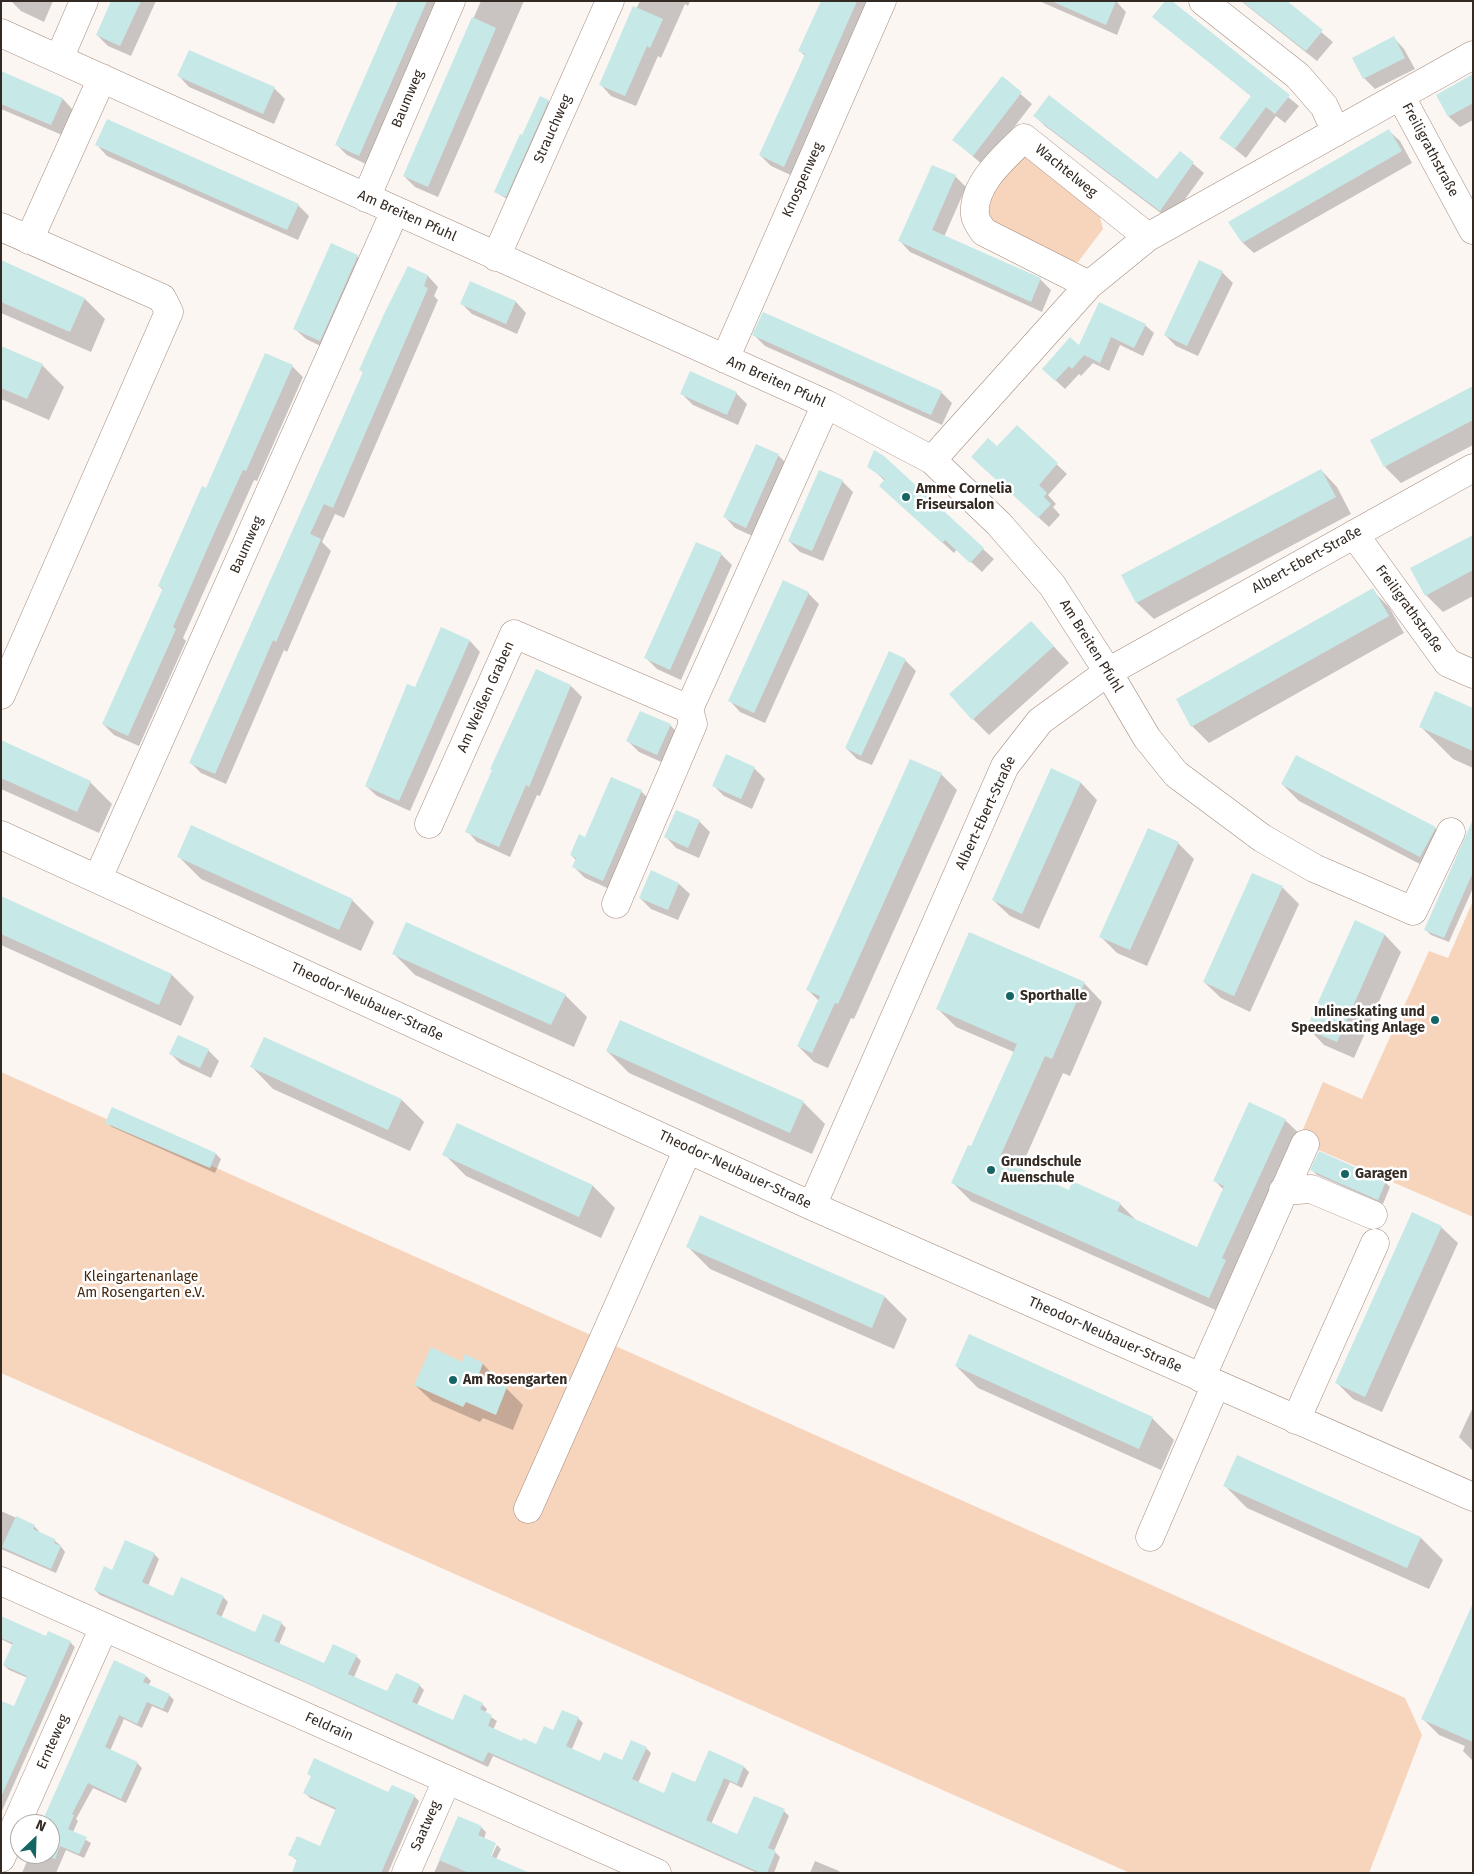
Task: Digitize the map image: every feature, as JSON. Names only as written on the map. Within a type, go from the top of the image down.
[{"type":"street","points":[[59,59],[84,1]]},
{"type":"street","name":"Baumweg","points":[[366,198],[451,1]]},
{"type":"street","name":"Strauchweg","points":[[496,256],[610,1]]},
{"type":"street","name":"Knospenweg","points":[[725,358],[882,1]]},
{"type":"street","points":[[1203,1],[1298,76],[1324,106],[1336,132]]},
{"type":"street","name":"Am Breiten Pfuhl","points":[[1,33],[826,404],[932,460],[999,524],[1052,585],[1153,746],[1176,774],[1215,805],[1262,838],[1314,868],[1413,912],[1451,832]]},
{"type":"street","points":[[932,460],[1089,285],[1148,237],[1473,55]]},
{"type":"street","points":[[29,240],[102,78]]},
{"type":"street","name":"Freiligrathstraße","points":[[1401,96],[1473,230]]},
{"type":"street","name":"Wachtelweg","points":[[1089,285],[984,232],[974,216],[980,189],[995,166],[1024,138],[1148,237]]},
{"type":"street","name":"Baumweg","points":[[98,878],[395,211]]},
{"type":"street","points":[[1,227],[162,298],[169,312],[1,695]]},
{"type":"street","points":[[616,904],[693,724],[689,709],[826,404]]},
{"type":"street","name":"Albert-Ebert-Straße","points":[[812,1206],[1005,766],[1040,721],[1108,672],[1473,468]]},
{"type":"street","name":"Freiligrathstraße","points":[[1354,534],[1448,663],[1473,674]]},
{"type":"street","name":"Am Weißen Graben","points":[[429,824],[514,634],[689,709]]},
{"type":"street","name":"Theodor-Neubauer-Straße","points":[[1,835],[812,1206],[1473,1497]]},
{"type":"street","points":[[1150,1537],[1283,1192],[1305,1144]]},
{"type":"street","points":[[528,1509],[688,1149]]},
{"type":"street","points":[[1283,1192],[1311,1189],[1373,1215]]},
{"type":"street","points":[[1296,1420],[1375,1243]]},
{"type":"street","name":"Feldrain","points":[[1,1581],[657,1873]]},
{"type":"street","name":"Ernteweg","points":[[1,1858],[104,1626]]},
{"type":"street","name":"Saatweg","points":[[406,1873],[447,1780]]},
{"type":"green space","points":[[1019,146],[1097,206],[1103,229],[1078,262],[1055,260],[988,225],[980,201]]},
{"type":"green space","name":"Inlineskating und Speedskating Anlage","points":[[1473,901],[1473,1217],[1298,1141],[1323,1082],[1362,1099],[1429,951],[1448,958]]},
{"type":"green space","name":"Kleingartenanlage Am Rosengarten e.V.","points":[[1,1072],[1405,1698],[1422,1735],[1369,1873],[1130,1873],[1,1373]]},
{"type":"building","points":[[111,1],[141,1],[120,46],[96,35]]},
{"type":"building","points":[[398,1],[427,1],[359,156],[335,145]]},
{"type":"building","points":[[821,1],[857,1],[784,167],[759,155],[805,54],[798,51]]},
{"type":"building","points":[[1051,1],[1116,1],[1106,25]]},
{"type":"building","points":[[1165,1],[1172,1],[1290,95],[1275,114],[1266,107],[1235,149],[1219,138],[1251,96],[1152,17]]},
{"type":"building","points":[[1242,1],[1287,1],[1323,30],[1306,51]]},
{"type":"building","points":[[633,6],[663,19],[650,48],[647,46],[625,96],[599,85]]},
{"type":"building","points":[[472,17],[496,28],[428,187],[403,176]]},
{"type":"building","points":[[1394,36],[1405,58],[1363,79],[1352,58]]},
{"type":"building","points":[[189,50],[275,87],[263,114],[177,76]]},
{"type":"building","points":[[1,71],[63,98],[51,125],[1,104]]},
{"type":"building","points":[[1473,74],[1473,103],[1448,117],[1436,95]]},
{"type":"building","points":[[1002,76],[1022,92],[973,156],[952,140]]},
{"type":"building","points":[[1049,95],[1157,179],[1180,151],[1194,162],[1160,211],[1033,116]]},
{"type":"building","points":[[540,96],[549,100],[506,197],[494,192],[520,134],[522,135]]},
{"type":"building","points":[[107,119],[299,204],[287,230],[95,145]]},
{"type":"building","points":[[1389,129],[1402,151],[1242,243],[1228,222]]},
{"type":"building","points":[[932,165],[956,175],[932,230],[1041,278],[1031,302],[898,241]]},
{"type":"building","points":[[331,243],[358,255],[320,341],[293,329]]},
{"type":"building","points":[[1,260],[85,298],[70,332],[1,302]]},
{"type":"building","points":[[1199,260],[1223,271],[1187,346],[1164,335]]},
{"type":"building","points":[[408,266],[428,275],[424,286],[428,288],[333,508],[324,504],[310,534],[321,539],[276,642],[273,640],[215,774],[189,763],[363,372],[359,370]]},
{"type":"building","points":[[470,281],[516,301],[506,324],[460,304]]},
{"type":"building","points":[[1099,302],[1146,324],[1134,348],[1111,337],[1100,363],[1084,355],[1072,369],[1069,366],[1055,381],[1042,369],[1070,337],[1079,345]]},
{"type":"building","points":[[763,312],[942,391],[931,415],[752,335]]},
{"type":"building","points":[[1,346],[43,364],[27,399],[1,388]]},
{"type":"building","points":[[265,353],[293,365],[246,471],[243,470],[215,531],[173,627],[176,629],[128,736],[102,724],[163,588],[158,586],[202,486],[206,488]]},
{"type":"building","points":[[690,371],[737,392],[727,415],[680,394]]},
{"type":"building","points":[[1473,386],[1473,420],[1384,467],[1370,440]]},
{"type":"building","points":[[1017,425],[1058,463],[1039,485],[1047,493],[1044,497],[1051,504],[1038,518],[971,457],[988,438],[997,446]]},
{"type":"building","points":[[756,444],[779,454],[746,528],[723,517]]},
{"type":"building","points":[[874,450],[884,456],[984,548],[970,563],[945,540],[942,543],[879,486],[885,479],[867,467]]},
{"type":"building","points":[[1321,469],[1336,497],[1136,603],[1121,575]]},
{"type":"building","points":[[819,470],[843,480],[812,551],[788,541]]},
{"type":"building","points":[[1473,535],[1473,570],[1425,596],[1410,568]]},
{"type":"building","points":[[696,542],[722,553],[670,670],[644,658]]},
{"type":"building","points":[[783,580],[809,592],[754,713],[728,701]]},
{"type":"building","points":[[1373,588],[1389,616],[1191,727],[1176,699]]},
{"type":"building","points":[[1031,621],[1054,646],[972,720],[949,694]]},
{"type":"building","points":[[441,627],[470,640],[399,801],[365,786],[407,684],[415,687]]},
{"type":"building","points":[[889,651],[906,659],[861,756],[845,748]]},
{"type":"building","points":[[536,669],[571,685],[529,787],[526,785],[499,847],[465,832],[492,770],[490,769]]},
{"type":"building","points":[[1435,691],[1473,708],[1473,751],[1419,727]]},
{"type":"building","points":[[640,711],[671,724],[657,755],[626,741]]},
{"type":"building","points":[[1,740],[91,781],[77,812],[1,778]]},
{"type":"building","points":[[726,754],[755,767],[741,799],[712,786]]},
{"type":"building","points":[[1296,755],[1436,827],[1420,857],[1281,784]]},
{"type":"building","points":[[910,759],[942,773],[838,1004],[835,1003],[812,1053],[797,1046],[820,996],[806,990]]},
{"type":"building","points":[[1051,768],[1081,782],[1022,914],[992,900]]},
{"type":"building","points":[[611,777],[642,790],[603,881],[572,867],[576,858],[570,855],[579,834],[585,837]]},
{"type":"building","points":[[676,810],[700,820],[688,848],[664,837]]},
{"type":"building","points":[[1473,819],[1473,872],[1444,938],[1424,930]]},
{"type":"building","points":[[191,825],[353,899],[339,930],[177,857]]},
{"type":"building","points":[[1148,828],[1179,842],[1130,950],[1099,937]]},
{"type":"building","points":[[651,870],[679,883],[668,910],[639,898]]},
{"type":"building","points":[[1252,873],[1283,886],[1234,996],[1203,982]]},
{"type":"building","points":[[1,896],[172,974],[159,1005],[1,934]]},
{"type":"building","points":[[1355,920],[1385,934],[1337,1042],[1306,1029]]},
{"type":"building","points":[[406,922],[566,994],[551,1025],[392,954]]},
{"type":"building","name":"Grundschule Auenschule","points":[[969,932],[1085,982],[1052,1059],[1045,1056],[999,1159],[1069,1190],[1072,1181],[1121,1203],[1117,1211],[1197,1247],[1224,1186],[1213,1181],[1249,1102],[1286,1119],[1222,1258],[1226,1260],[1209,1298],[951,1183],[968,1145],[971,1146],[1017,1044],[936,1009]]},
{"type":"building","points":[[620,1020],[804,1101],[790,1133],[606,1051]]},
{"type":"building","points":[[178,1035],[209,1049],[200,1068],[169,1054]]},
{"type":"building","points":[[264,1037],[402,1099],[388,1130],[250,1067]]},
{"type":"building","points":[[112,1107],[216,1153],[210,1168],[105,1123]]},
{"type":"building","points":[[457,1123],[593,1185],[579,1217],[442,1155]]},
{"type":"building","name":"Garagen","points":[[1319,1151],[1386,1181],[1378,1200],[1310,1170]]},
{"type":"building","points":[[1412,1212],[1442,1226],[1365,1397],[1335,1383]]},
{"type":"building","points":[[700,1215],[885,1296],[872,1328],[686,1247]]},
{"type":"building","points":[[969,1334],[1153,1417],[1139,1449],[955,1366]]},
{"type":"building","name":"Am Rosengarten","points":[[431,1347],[462,1362],[465,1354],[483,1363],[479,1374],[507,1387],[496,1415],[466,1402],[463,1407],[414,1385]]},
{"type":"building","points":[[1237,1455],[1421,1537],[1407,1568],[1223,1486]]},
{"type":"building","points":[[16,1516],[35,1525],[33,1529],[55,1539],[54,1543],[61,1546],[51,1569],[2,1547]]},
{"type":"building","points":[[125,1540],[155,1553],[142,1582],[173,1596],[181,1577],[224,1596],[216,1614],[255,1632],[263,1614],[282,1622],[274,1641],[324,1663],[333,1644],[357,1655],[348,1674],[387,1691],[396,1673],[420,1684],[412,1702],[453,1720],[464,1694],[483,1703],[480,1709],[492,1715],[488,1726],[522,1741],[523,1738],[536,1744],[544,1726],[553,1730],[562,1710],[579,1717],[566,1746],[600,1761],[604,1752],[622,1760],[631,1740],[647,1747],[632,1779],[664,1793],[672,1772],[695,1782],[709,1750],[744,1766],[737,1784],[724,1778],[706,1820],[737,1834],[754,1796],[785,1809],[768,1848],[776,1851],[767,1873],[761,1873],[488,1752],[483,1762],[94,1590],[104,1566],[112,1570]]},
{"type":"building","points":[[1473,1603],[1473,1742],[1421,1719]]},
{"type":"building","points":[[1,1616],[46,1636],[48,1631],[71,1641],[1,1797],[1,1701],[14,1706],[27,1676],[3,1665],[13,1643],[1,1638]]},
{"type":"building","points":[[114,1660],[146,1675],[143,1682],[170,1694],[163,1709],[147,1702],[137,1724],[119,1715],[105,1747],[138,1762],[121,1799],[88,1783],[72,1814],[74,1815],[68,1829],[87,1837],[79,1854],[60,1846],[60,1814],[45,1814]]},
{"type":"building","points":[[314,1758],[388,1792],[392,1785],[415,1795],[381,1873],[292,1873],[297,1859],[288,1855],[297,1836],[320,1846],[336,1808],[303,1793],[311,1776],[307,1774]]},
{"type":"building","points":[[458,1816],[482,1826],[478,1835],[496,1843],[491,1856],[530,1873],[469,1873],[439,1860]]},
{"type":"place","name":"Amme Cornelia Friseursalon","points":[[906,497]]},
{"type":"place","name":"Sporthalle","points":[[1010,996]]},
{"type":"place","name":"Inlineskating und Speedskating Anlage","points":[[1435,1020]]},
{"type":"place","name":"Grundschule Auenschule","points":[[991,1170]]},
{"type":"place","name":"Garagen","points":[[1345,1174]]},
{"type":"place","name":"Am Rosengarten","points":[[453,1380]]}]
